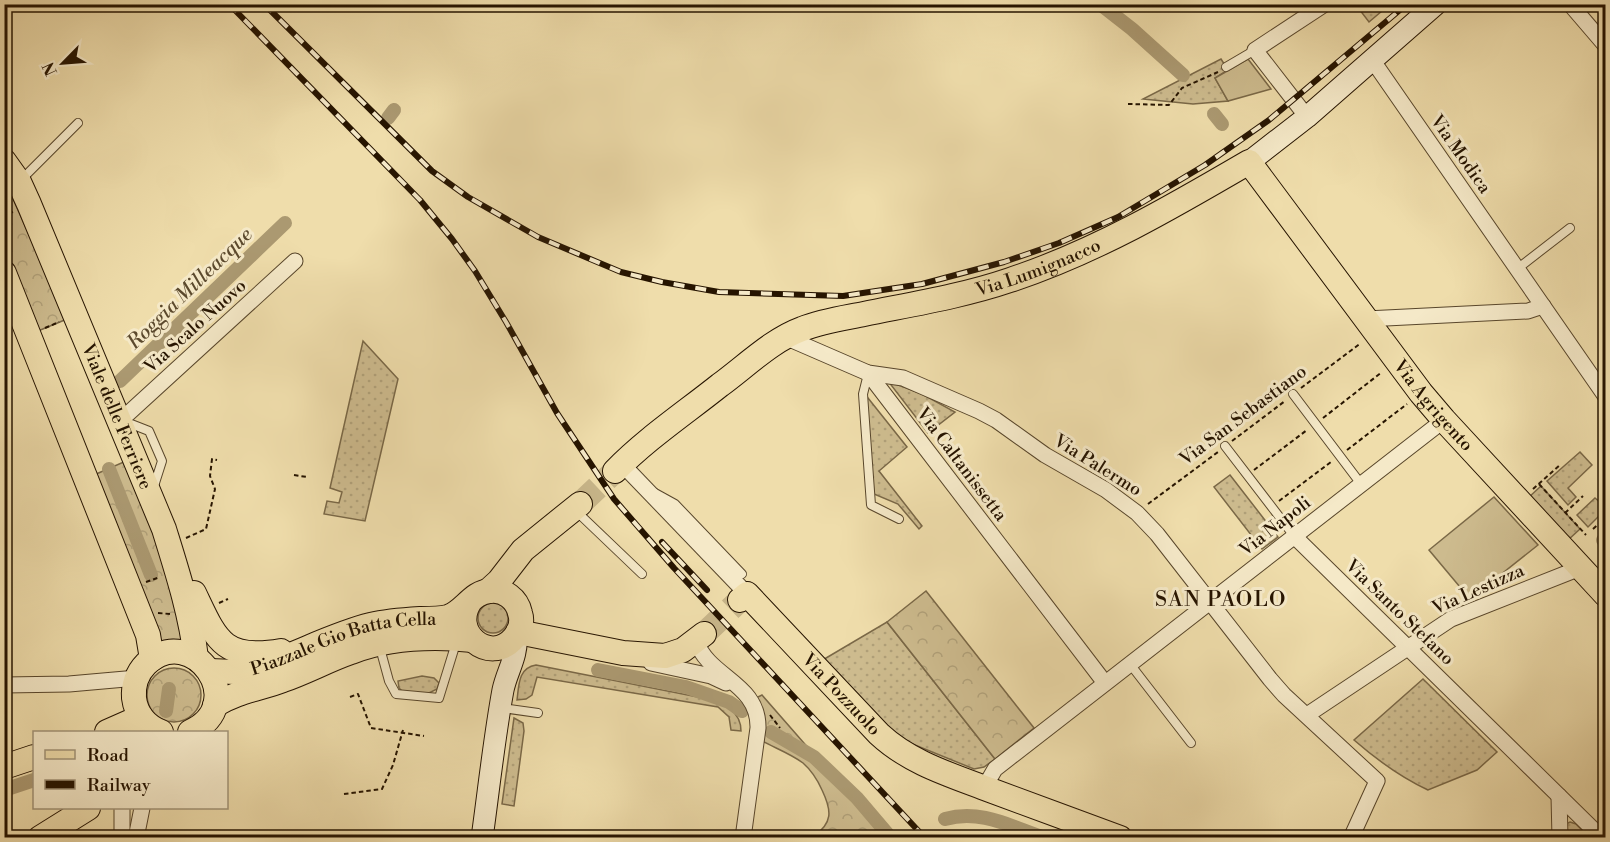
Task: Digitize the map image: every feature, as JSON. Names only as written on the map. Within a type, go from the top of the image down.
[{"type":"main road","name":"Via Lumignacco","points":[[618,468],[699,402],[785,337],[815,324],[980,288],[1097,246],[1159,214],[1250,162],[1373,61],[1436,4]]},
{"type":"main road","name":"Viale delle Ferriere","points":[[4,161],[19,182],[151,496],[174,560],[193,635],[203,664]]},
{"type":"main road","name":"Via Agrigento","points":[[1250,162],[1366,329],[1443,420],[1605,595]]},
{"type":"main road","points":[[4,273],[152,647],[152,659],[137,678],[135,702],[155,728]]},
{"type":"main road","name":"Piazzale Gio Batta Cella","points":[[152,659],[178,652],[203,664],[235,672],[287,658],[332,638],[385,623],[449,616],[499,581],[523,550],[577,507]]},
{"type":"main road","points":[[174,560],[191,586],[217,638],[232,648],[246,653],[263,653],[332,638]]},
{"type":"main road","name":"Via Pozzuolo","points":[[743,589],[886,742],[919,762],[1120,837]]},
{"type":"main road","points":[[480,595],[503,592],[515,602],[521,617],[510,639],[482,837]]},
{"type":"main road","name":"Piazzale Gio Batta Cella","points":[[465,639],[466,609],[480,595]]},
{"type":"main road","name":"Piazzale Gio Batta Cella","points":[[191,731],[208,719],[215,705],[236,693],[283,680],[348,652],[379,644],[415,639],[465,639],[480,645],[510,639],[665,656],[683,650],[700,638]]},
{"type":"main road","points":[[203,664],[215,684],[215,705]]},
{"type":"main road","points":[[119,731],[155,728]]},
{"type":"main road","points":[[4,767],[33,757]]},
{"type":"main road","points":[[40,837],[85,809]]},
{"type":"street","points":[[1307,117],[1255,50],[1325,4]]},
{"type":"street","points":[[1570,4],[1605,46]]},
{"type":"street","name":"Via Modica","points":[[1373,61],[1605,397]]},
{"type":"street","name":"Via Scalo Nuovo","points":[[120,421],[295,261]]},
{"type":"street","points":[[1366,329],[1528,311],[1543,306]]},
{"type":"street","name":"Via Palermo","points":[[785,337],[868,373],[903,378],[956,399],[996,420],[1044,455],[1106,489],[1137,513],[1157,534],[1270,679],[1377,781],[1351,837]]},
{"type":"street","name":"Via Caltanissetta","points":[[868,373],[1105,683]]},
{"type":"street","name":"Via Napoli","points":[[984,788],[995,769],[1443,420]]},
{"type":"street","name":"Via Pozzuolo","points":[[618,468],[648,491],[743,589]]},
{"type":"street","name":"Via Santo Stefano","points":[[1294,536],[1602,837]]},
{"type":"street","name":"Via Lestizza","points":[[1307,715],[1451,619],[1580,568]]},
{"type":"street","points":[[700,638],[705,658],[742,691],[755,707],[758,722],[743,837]]},
{"type":"street","points":[[623,653],[638,660],[711,676],[742,691]]},
{"type":"street","points":[[4,686],[69,684],[137,678]]},
{"type":"street","points":[[1559,796],[1560,837]]},
{"type":"street","points":[[122,809],[122,837]]},
{"type":"street","points":[[136,837],[142,809]]},
{"type":"lane","points":[[1226,67],[1255,50]]},
{"type":"lane","points":[[19,182],[78,123]]},
{"type":"lane","points":[[1517,269],[1570,228]]},
{"type":"lane","points":[[868,373],[863,394],[871,505],[898,519]]},
{"type":"lane","points":[[1293,394],[1361,484]]},
{"type":"lane","name":"Via Santo Stefano","points":[[1224,446],[1294,536]]},
{"type":"lane","name":"Piazzale Gio Batta Cella","points":[[577,507],[642,574]]},
{"type":"lane","points":[[379,644],[381,656],[396,694],[439,698],[465,639]]},
{"type":"lane","points":[[1130,663],[1191,742]]},
{"type":"lane","points":[[500,708],[538,713]]},
{"type":"path","points":[[1128,104],[1169,105],[1182,88],[1226,67]]},
{"type":"path","points":[[39,331],[67,319]]},
{"type":"path","name":"Via San Sebastiano","points":[[1137,513],[1293,394],[1366,329]]},
{"type":"path","points":[[1316,423],[1388,368]]},
{"type":"path","points":[[1340,455],[1412,400]]},
{"type":"path","points":[[1247,476],[1307,430]]},
{"type":"path","points":[[146,582],[174,560],[206,529],[215,489],[210,476],[212,459],[217,460]]},
{"type":"path","points":[[1272,507],[1331,462]]},
{"type":"path","points":[[1513,494],[1539,484],[1560,465]]},
{"type":"path","points":[[294,475],[307,477]]},
{"type":"path","points":[[1539,484],[1586,536]]},
{"type":"path","points":[[1565,513],[1583,496]]},
{"type":"path","points":[[1593,529],[1605,517]]},
{"type":"path","points":[[216,604],[228,599]]},
{"type":"path","points":[[154,613],[171,614]]},
{"type":"path","points":[[350,697],[358,694],[371,728],[424,736]]},
{"type":"path","points":[[345,794],[382,789],[393,765],[402,731]]},
{"type":"green space","points":[[1356,5],[1389,5],[1369,22]]},
{"type":"green space","points":[[1221,59],[1228,70],[1215,78],[1228,101],[1193,104],[1143,99]]},
{"type":"green space","points":[[1248,59],[1271,89],[1228,101],[1215,78]]},
{"type":"green space","points":[[4,179],[67,319],[38,331],[5,247]]},
{"type":"green space","points":[[363,341],[398,379],[365,521],[324,514],[327,501],[339,503],[342,492],[330,488]]},
{"type":"green space","points":[[888,381],[922,394],[955,412],[928,433]]},
{"type":"green space","points":[[868,398],[907,447],[879,471],[922,526],[919,529],[898,504],[874,494],[866,402]]},
{"type":"green space","points":[[1580,452],[1592,465],[1568,488],[1576,497],[1568,505],[1547,481]]},
{"type":"green space","points":[[126,461],[153,530],[187,642],[159,644],[94,475]]},
{"type":"green space","points":[[1230,475],[1278,537],[1262,549],[1214,487]]},
{"type":"green space","points":[[1541,486],[1580,529],[1567,541],[1528,498]]},
{"type":"green space","points":[[1494,497],[1538,545],[1470,599],[1429,550]]},
{"type":"green space","points":[[1595,498],[1601,503],[1605,499],[1605,510],[1588,527],[1577,515]]},
{"type":"green space","points":[[926,591],[1034,728],[995,759],[887,622]]},
{"type":"green space","points":[[493,603],[503,608],[508,618],[503,628],[493,633],[483,628],[478,618],[483,608]]},
{"type":"green space","points":[[887,622],[995,759],[984,767],[974,769],[910,743],[889,730],[821,661]]},
{"type":"green space","points":[[536,665],[708,699],[731,710],[738,718],[741,731],[731,730],[729,717],[718,707],[537,677],[532,695],[526,699],[517,700],[523,673]]},
{"type":"green space","points":[[169,668],[179,668],[189,672],[197,680],[201,695],[197,710],[189,718],[179,722],[169,722],[159,718],[151,710],[147,700],[147,690],[151,680],[159,672]]},
{"type":"green space","points":[[422,676],[434,678],[439,683],[437,689],[429,693],[403,692],[399,688],[398,681]]},
{"type":"green space","points":[[1423,679],[1497,752],[1477,770],[1428,790],[1389,768],[1354,740]]},
{"type":"green space","points":[[762,695],[828,773],[889,837],[813,837],[827,822],[828,804],[816,779],[803,763],[762,741],[756,698]]},
{"type":"green space","points":[[514,718],[523,723],[524,731],[514,806],[502,804]]},
{"type":"green space","points":[[1570,822],[1576,824],[1589,837],[1565,838],[1566,824]]},
{"type":"waterway","points":[[1100,4],[1132,29],[1183,75]]},
{"type":"waterway","name":"Roggia Milleacque","points":[[388,118],[394,110]]},
{"type":"waterway","points":[[1214,114],[1222,124]]},
{"type":"waterway","name":"Roggia Milleacque","points":[[120,381],[285,223]]},
{"type":"waterway","name":"Roggia Milleacque","points":[[109,469],[151,575]]},
{"type":"waterway","points":[[598,670],[686,687],[729,702],[742,711]]},
{"type":"waterway","points":[[166,711],[169,689]]},
{"type":"waterway","points":[[771,732],[814,757],[857,798],[891,838]]},
{"type":"waterway","points":[[4,790],[33,780]]},
{"type":"waterway","points":[[945,819],[959,816],[984,818],[1045,838]]},
{"type":"tunnel","points":[[580,504],[615,471]]},
{"type":"tunnel","points":[[704,634],[740,600]]},
{"type":"railway","points":[[229,4],[420,200],[452,239],[475,271],[506,322],[557,413],[614,499],[674,568],[925,838]]},
{"type":"railway","points":[[264,4],[432,171],[468,197],[538,237],[621,272],[662,282],[719,292],[843,296],[922,284],[1004,262],[1059,243],[1118,217],[1205,165],[1269,120],[1407,4]]},
{"type":"railway","points":[[662,542],[707,590]]},
{"type":"district","name":"SAN PAOLO","points":[[1221,599]]}]
